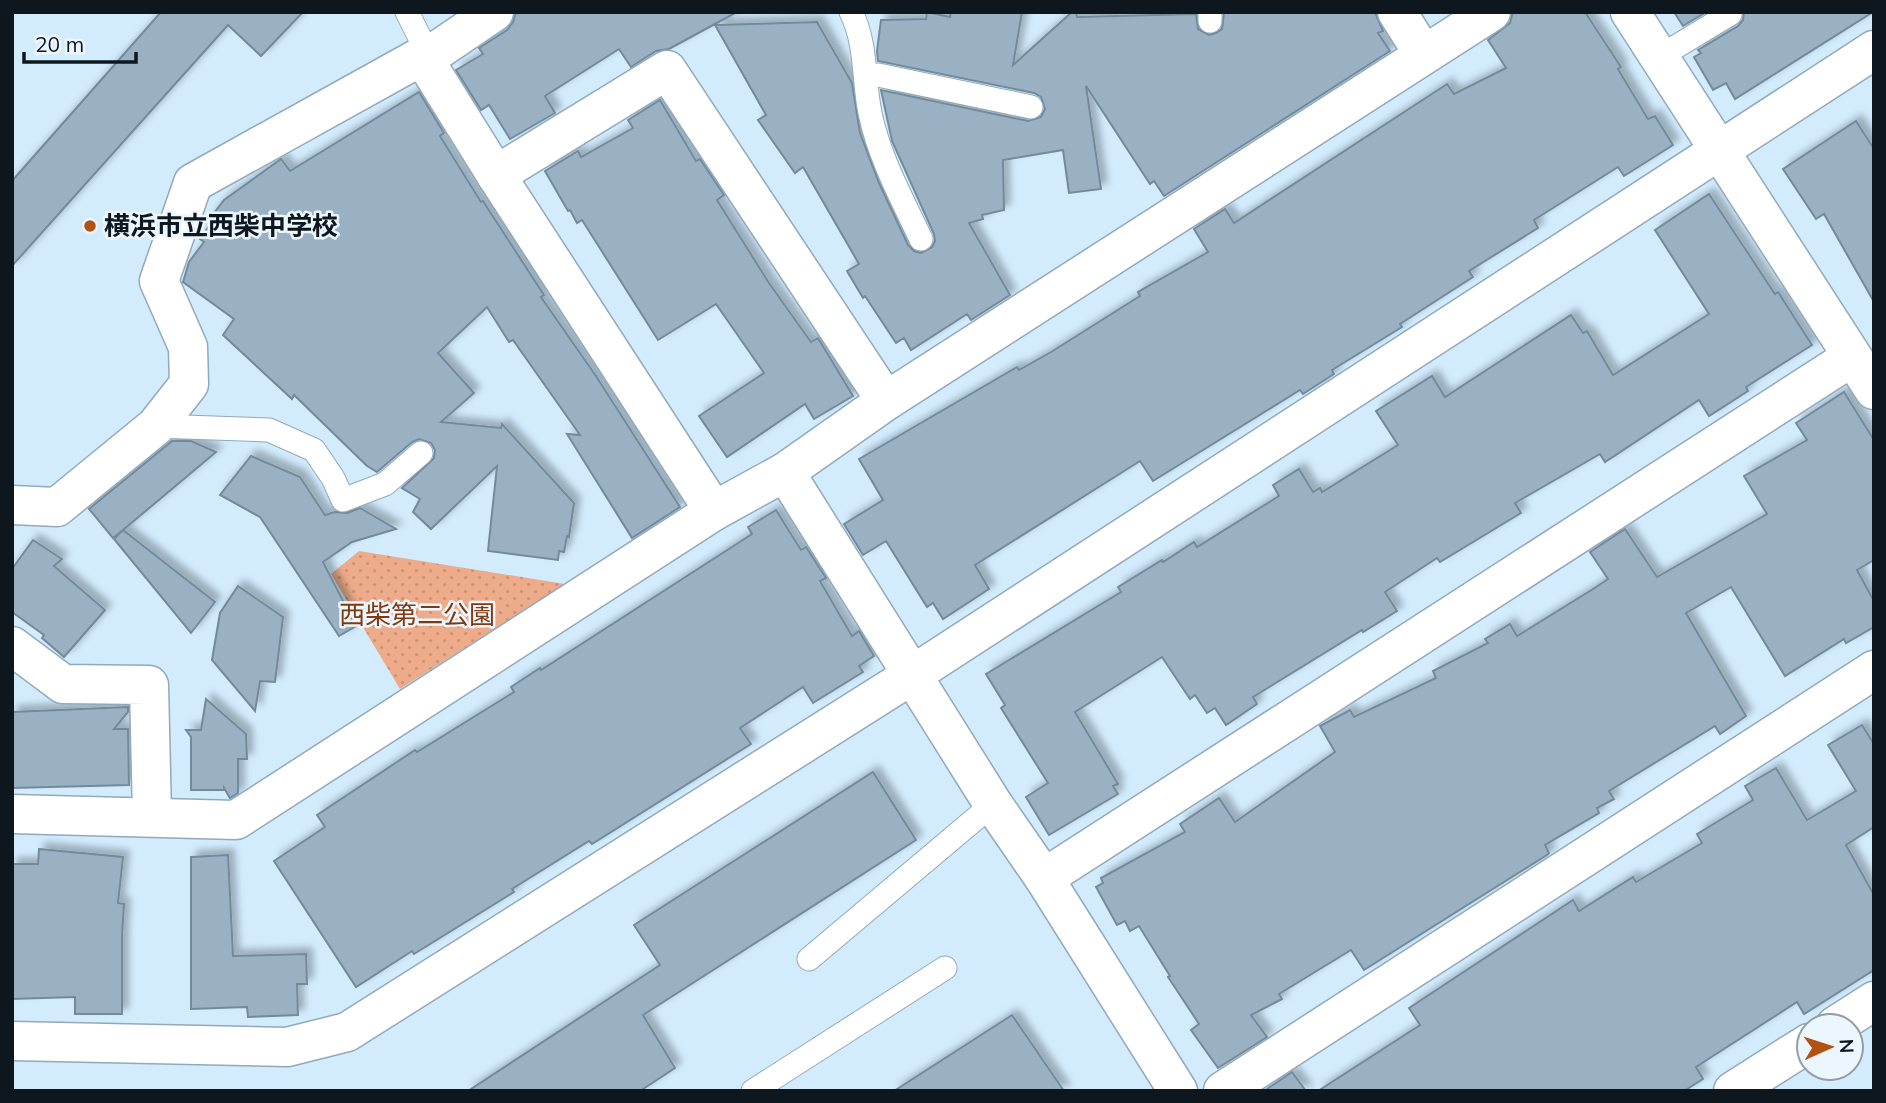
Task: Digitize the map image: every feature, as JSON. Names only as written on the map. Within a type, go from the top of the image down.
[{"type":"street","points":[[12,505],[57,508],[156,426],[189,384],[188,346],[159,281],[193,183],[426,56],[494,12]]},
{"type":"street","points":[[1397,12],[1424,55]]},
{"type":"street","points":[[12,814],[236,820],[715,511],[785,472],[886,401],[1491,12]]},
{"type":"street","points":[[1630,12],[1874,390]]},
{"type":"street","points":[[12,1041],[287,1047],[347,1032],[912,675],[1874,50]]},
{"type":"street","points":[[426,56],[496,175],[715,511]]},
{"type":"street","points":[[496,175],[667,70],[886,401]]},
{"type":"street","points":[[1044,878],[1852,357]]},
{"type":"street","points":[[785,472],[993,804],[1044,878],[1178,1091]]},
{"type":"street","points":[[12,646],[63,684],[149,685],[152,817]]},
{"type":"street","points":[[1223,1091],[1874,670]]},
{"type":"street","points":[[1733,1091],[1795,1052]]},
{"type":"lane","points":[[407,12],[426,56]]},
{"type":"lane","points":[[851,12],[859,28],[870,113],[891,174],[921,239]]},
{"type":"lane","points":[[1659,57],[1730,14]]},
{"type":"lane","points":[[867,76],[878,75],[1031,107]]},
{"type":"lane","points":[[156,426],[269,430],[314,450],[333,478],[343,500],[385,484],[421,453]]},
{"type":"lane","points":[[809,959],[993,804]]},
{"type":"lane","points":[[752,1091],[945,968]]},
{"type":"green space","name":"西柴第二公園","points":[[359,551],[565,584],[400,689],[331,574]]},
{"type":"building","points":[[161,12],[303,12],[261,56],[228,25],[12,266],[12,181]]},
{"type":"building","points":[[516,12],[737,12],[669,49],[656,51],[631,67],[619,49],[545,96],[555,113],[510,139],[489,105],[481,110],[456,70],[483,54],[479,48],[507,30]]},
{"type":"building","points":[[927,12],[950,17],[951,12],[1022,12],[1013,65],[1072,12],[1076,12],[1077,17],[1196,14],[1198,29],[1209,35],[1222,29],[1226,12],[1375,12],[1383,31],[1378,33],[1390,51],[1164,196],[1154,181],[1150,184],[1086,86],[1101,189],[1069,193],[1063,150],[1003,160],[1004,210],[982,215],[983,219],[969,223],[1010,295],[971,320],[967,314],[911,350],[904,338],[896,343],[865,296],[863,298],[847,271],[859,264],[803,167],[795,173],[758,120],[766,115],[715,25],[817,22],[852,83],[860,133],[879,183],[908,245],[921,253],[932,247],[934,234],[892,141],[881,90],[1028,121],[1041,117],[1045,109],[1041,97],[1034,93],[878,61],[881,20],[926,19]]},
{"type":"building","points":[[1513,12],[1585,12],[1621,67],[1618,69],[1648,119],[1655,116],[1673,145],[1624,176],[1618,167],[1534,220],[1538,228],[1469,271],[1473,277],[1400,324],[1402,327],[1332,370],[1334,374],[1303,394],[1300,390],[1153,481],[1140,461],[975,565],[989,589],[943,619],[933,603],[927,607],[886,541],[863,555],[844,524],[883,500],[859,459],[1017,367],[1019,370],[1051,352],[1140,296],[1138,292],[1208,252],[1194,229],[1225,209],[1234,223],[1447,84],[1454,94],[1506,68],[1488,40],[1510,23]]},
{"type":"building","points":[[1674,12],[1706,12],[1683,26]]},
{"type":"building","points":[[1744,12],[1873,12],[1735,99],[1726,83],[1713,90],[1694,57],[1701,53],[1698,50],[1738,26],[1743,20]]},
{"type":"building","points":[[419,92],[444,133],[440,136],[481,202],[483,201],[544,295],[541,297],[596,376],[680,507],[632,538],[567,434],[580,435],[513,340],[509,342],[487,307],[438,353],[474,393],[441,422],[501,428],[502,424],[574,503],[569,537],[567,536],[564,552],[559,551],[558,560],[488,551],[497,466],[431,529],[413,512],[420,499],[402,488],[434,458],[435,450],[431,443],[419,439],[412,442],[377,472],[367,466],[294,395],[292,399],[223,335],[234,319],[183,282],[189,262],[204,242],[200,239],[214,219],[211,217],[224,200],[281,159],[290,171]]},
{"type":"building","points":[[660,100],[696,161],[700,159],[724,195],[717,200],[769,283],[811,342],[818,338],[853,396],[814,419],[805,404],[727,457],[699,416],[764,373],[716,304],[658,340],[582,220],[577,223],[545,171],[578,151],[581,157],[633,128],[628,120]]},
{"type":"building","points":[[1856,121],[1874,149],[1874,302],[1824,214],[1816,219],[1783,169]]},
{"type":"building","points":[[1709,194],[1812,345],[1746,387],[1748,391],[1709,416],[1699,400],[1605,462],[1600,454],[1515,503],[1521,513],[1440,562],[1437,558],[1385,592],[1397,611],[1253,697],[1257,704],[1226,725],[1215,708],[1207,713],[1195,695],[1190,699],[1162,657],[1075,712],[1118,784],[1113,786],[1118,794],[1049,835],[1026,797],[1048,783],[1001,708],[1005,705],[986,674],[1121,592],[1118,587],[1162,560],[1163,562],[1194,542],[1197,547],[1279,496],[1273,485],[1299,469],[1313,492],[1320,488],[1322,492],[1398,445],[1376,411],[1432,376],[1445,397],[1571,315],[1583,333],[1587,331],[1613,375],[1709,314],[1655,230]]},
{"type":"building","points":[[1844,392],[1874,440],[1874,560],[1857,570],[1874,601],[1874,627],[1846,643],[1844,639],[1785,676],[1731,587],[1686,613],[1746,716],[1720,734],[1715,726],[1609,791],[1614,799],[1597,808],[1599,813],[1545,845],[1549,853],[1547,855],[1364,970],[1351,950],[1279,994],[1282,999],[1251,1015],[1267,1037],[1218,1068],[1191,1030],[1199,1024],[1139,926],[1130,931],[1125,921],[1117,925],[1096,887],[1103,883],[1101,878],[1185,832],[1180,824],[1219,798],[1235,822],[1335,752],[1320,726],[1350,710],[1354,717],[1436,678],[1433,671],[1488,643],[1485,639],[1510,624],[1517,636],[1593,589],[1608,579],[1590,552],[1625,529],[1657,577],[1767,514],[1744,476],[1807,440],[1796,423]]},
{"type":"building","points":[[172,441],[191,441],[216,452],[113,538],[89,509]]},
{"type":"building","points":[[251,456],[300,477],[325,515],[347,513],[360,508],[396,529],[352,542],[323,562],[356,626],[339,636],[260,517],[220,495]]},
{"type":"building","points":[[776,510],[801,550],[806,547],[826,578],[820,581],[852,636],[859,631],[874,656],[859,666],[863,672],[813,703],[803,687],[740,728],[751,744],[592,844],[589,841],[512,889],[514,892],[414,954],[412,951],[356,987],[274,861],[325,827],[317,815],[415,750],[417,752],[514,692],[511,687],[752,534],[748,527]]},
{"type":"building","points":[[123,530],[215,602],[191,633],[114,539]]},
{"type":"building","points":[[33,540],[62,559],[54,566],[105,610],[64,657],[42,638],[44,635],[12,612],[12,569]]},
{"type":"building","points":[[238,586],[283,617],[275,682],[260,681],[255,711],[212,660],[220,613]]},
{"type":"building","points":[[206,699],[246,734],[247,759],[238,759],[238,793],[230,798],[224,788],[191,790],[191,737],[186,730],[201,730]]},
{"type":"building","points":[[128,707],[128,712],[114,729],[128,729],[129,785],[12,788],[12,712]]},
{"type":"building","points":[[1862,725],[1874,744],[1874,827],[1846,845],[1874,895],[1874,970],[1807,1012],[1803,1012],[1797,1002],[1696,1067],[1703,1079],[1684,1091],[1318,1091],[1420,1025],[1409,1008],[1573,900],[1579,911],[1633,877],[1636,882],[1702,843],[1697,834],[1753,800],[1745,786],[1776,768],[1807,820],[1856,791],[1828,745]]},
{"type":"building","points":[[873,772],[916,840],[643,1015],[675,1068],[640,1091],[468,1091],[660,965],[634,925]]},
{"type":"building","points":[[39,849],[123,857],[118,903],[124,904],[122,1014],[75,1014],[75,997],[12,999],[12,864],[38,864]]},
{"type":"building","points":[[228,855],[233,956],[306,954],[307,984],[297,984],[298,1015],[248,1017],[247,1007],[191,1009],[191,857]]},
{"type":"building","points":[[1012,1015],[1064,1091],[894,1091]]},
{"type":"building","points":[[1292,1072],[1306,1091],[1264,1091]]},
{"type":"place","name":"横浜市立西柴中学校","points":[[90,226]]}]
